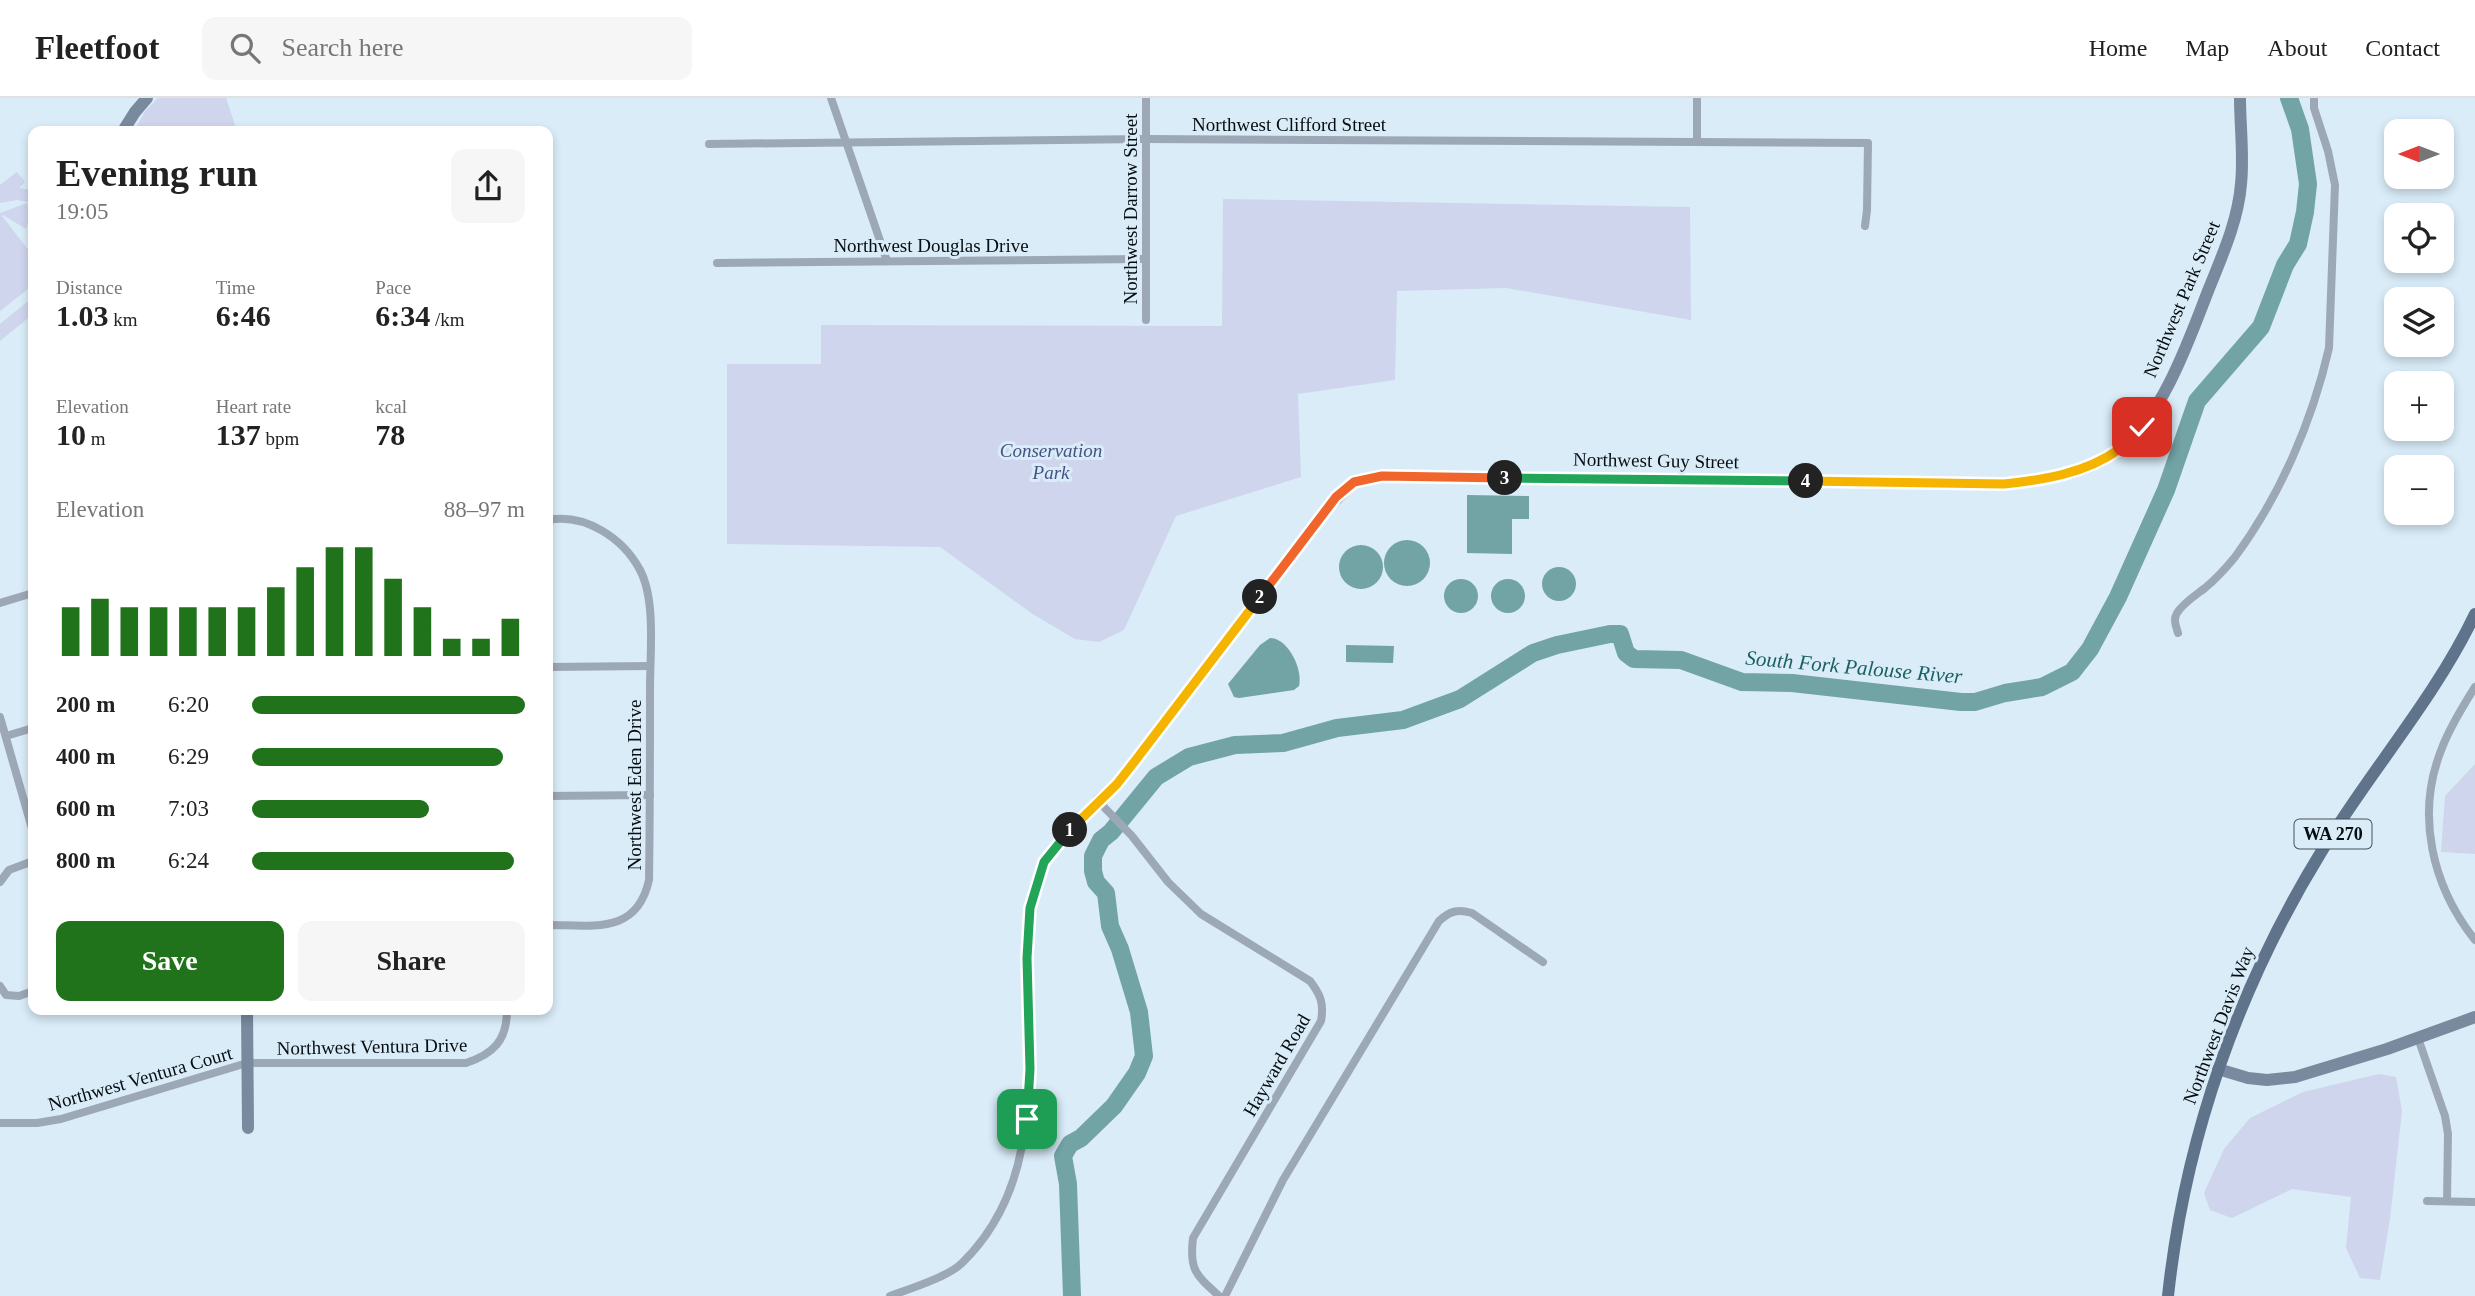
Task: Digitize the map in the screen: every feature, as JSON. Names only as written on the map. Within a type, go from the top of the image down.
[{"type":"main road","name":"Northwest Davis Way","points":[[2168,1296],[2182,1198],[2197,1134],[2218,1069],[2257,971],[2287,911],[2323,849],[2438,677],[2475,614]]},
{"type":"street","points":[[126,126],[146,98]]},
{"type":"street","points":[[831,98],[887,261]]},
{"type":"street","name":"Northwest Darrow Street","points":[[1146,98],[1146,320]]},
{"type":"street","points":[[1697,98],[1697,142]]},
{"type":"street","name":"Northwest Park Street","points":[[2032,481],[2073,472],[2105,459],[2121,448],[2142,427],[2157,404],[2188,342],[2235,220],[2242,181],[2240,98]]},
{"type":"street","points":[[2178,633],[2175,623],[2177,613],[2235,556],[2278,486],[2305,427],[2323,373],[2329,348],[2335,185],[2329,151],[2314,108],[2314,98]]},
{"type":"street","name":"Northwest Clifford Street","points":[[709,144],[1146,139],[1868,143],[1865,226]]},
{"type":"street","name":"Northwest Douglas Drive","points":[[717,263],[1145,259]]},
{"type":"street","name":"Northwest Guy Street","points":[[1103,805],[1336,497],[1354,482],[1382,476],[2004,484],[2032,481]]},
{"type":"street","name":"Northwest Eden Drive","points":[[553,519],[591,524],[622,544],[641,572],[650,607],[649,880],[643,903],[626,919],[608,924],[553,925]]},
{"type":"street","points":[[0,603],[28,595]]},
{"type":"street","points":[[553,667],[650,666]]},
{"type":"street","points":[[2475,687],[2441,750],[2431,789],[2430,831],[2434,863],[2446,897],[2461,923],[2475,940]]},
{"type":"street","points":[[0,717],[28,814]]},
{"type":"street","points":[[6,736],[28,729]]},
{"type":"street","points":[[553,796],[650,795]]},
{"type":"street","points":[[890,1296],[961,1265],[984,1237],[1003,1205],[1017,1170],[1027,1119],[1030,1069],[1027,958],[1030,908],[1044,862],[1064,836],[1103,805]]},
{"type":"street","name":"Hayward Road","points":[[1103,805],[1132,836],[1168,882],[1201,914],[1310,981],[1320,993],[1324,1006],[1321,1021],[1193,1238],[1190,1257],[1196,1275],[1219,1296]]},
{"type":"street","points":[[0,882],[9,870],[28,863]]},
{"type":"street","points":[[1226,1296],[1283,1180],[1439,921],[1448,913],[1458,910],[1472,913],[1543,961]]},
{"type":"street","points":[[0,986],[6,995],[19,996],[28,993]]},
{"type":"street","points":[[247,1015],[248,1128]]},
{"type":"street","name":"Northwest Ventura Drive","points":[[247,1063],[466,1063],[485,1057],[500,1041],[507,1015]]},
{"type":"street","points":[[2218,1069],[2248,1078],[2282,1079],[2348,1061],[2475,1017]]},
{"type":"street","points":[[2418,1038],[2445,1116],[2448,1134],[2446,1201]]},
{"type":"street","name":"Northwest Ventura Court","points":[[0,1123],[37,1123],[61,1119],[247,1063]]},
{"type":"street","points":[[2427,1201],[2475,1202]]},
{"type":"green space","points":[[158,98],[226,98],[235,126],[137,126],[146,110]]},
{"type":"green space","points":[[17,172],[25,182],[19,188],[28,189],[28,202],[17,200],[0,203],[0,185]]},
{"type":"green space","name":"Conservation Park","points":[[1223,199],[1690,207],[1691,320],[1506,288],[1397,291],[1395,380],[1298,394],[1301,477],[1176,516],[1124,630],[1099,642],[1075,639],[1031,613],[940,547],[727,544],[727,364],[821,364],[821,325],[1222,326]]},
{"type":"green space","points":[[27,203],[26,229],[2,216],[28,250],[28,289],[0,311],[0,213]]},
{"type":"green space","points":[[28,301],[28,318],[0,341],[0,324]]},
{"type":"green space","points":[[2475,764],[2475,854],[2441,852],[2445,796]]},
{"type":"green space","points":[[2379,1074],[2396,1077],[2402,1111],[2380,1280],[2360,1278],[2346,1248],[2351,1197],[2292,1189],[2232,1218],[2210,1210],[2204,1193],[2224,1149],[2250,1118],[2303,1092]]},
{"type":"shaded area","points":[[1467,495],[1529,496],[1529,519],[1512,519],[1512,554],[1467,553]]},
{"type":"shaded area","points":[[1407,540],[1423,547],[1430,563],[1423,579],[1407,586],[1391,579],[1384,563],[1391,547]]},
{"type":"shaded area","points":[[1361,545],[1376,552],[1383,567],[1376,582],[1361,589],[1346,582],[1339,567],[1346,552]]},
{"type":"shaded area","points":[[1559,567],[1571,572],[1576,584],[1571,596],[1559,601],[1547,596],[1542,584],[1547,572]]},
{"type":"shaded area","points":[[1461,579],[1473,584],[1478,596],[1473,608],[1461,613],[1449,608],[1444,596],[1449,584]]},
{"type":"shaded area","points":[[1508,579],[1520,584],[1525,596],[1520,608],[1508,613],[1496,608],[1491,596],[1496,584]]},
{"type":"shaded area","points":[[1270,638],[1283,643],[1293,656],[1299,671],[1299,686],[1294,690],[1234,697],[1228,684],[1260,645]]},
{"type":"shaded area","points":[[1346,645],[1394,646],[1393,663],[1346,662]]},
{"type":"waterway","name":"South Fork Palouse River","points":[[1072,1296],[1068,1184],[1063,1156],[1070,1144],[1081,1138],[1114,1106],[1137,1073],[1144,1056],[1139,1012],[1120,949],[1110,926],[1106,893],[1096,882],[1093,856],[1101,840],[1111,832],[1156,777],[1189,757],[1235,745],[1283,743],[1337,728],[1403,720],[1460,699],[1533,653],[1610,634],[1620,634],[1626,653],[1634,659],[1681,660],[1742,682],[1792,683],[1961,702],[1975,702],[2005,693],[2042,687],[2072,672],[2090,649],[2118,597],[2166,490],[2197,401],[2261,327],[2285,265],[2298,244],[2308,184],[2300,129],[2289,98]]},
{"type":"route","points":[[1027,1119],[1030,1069],[1027,1010],[1030,908],[1044,862],[1064,836],[1117,784],[1328,507],[1354,482],[1382,476],[2004,484],[2073,472],[2105,459],[2121,448],[2142,427]]}]
